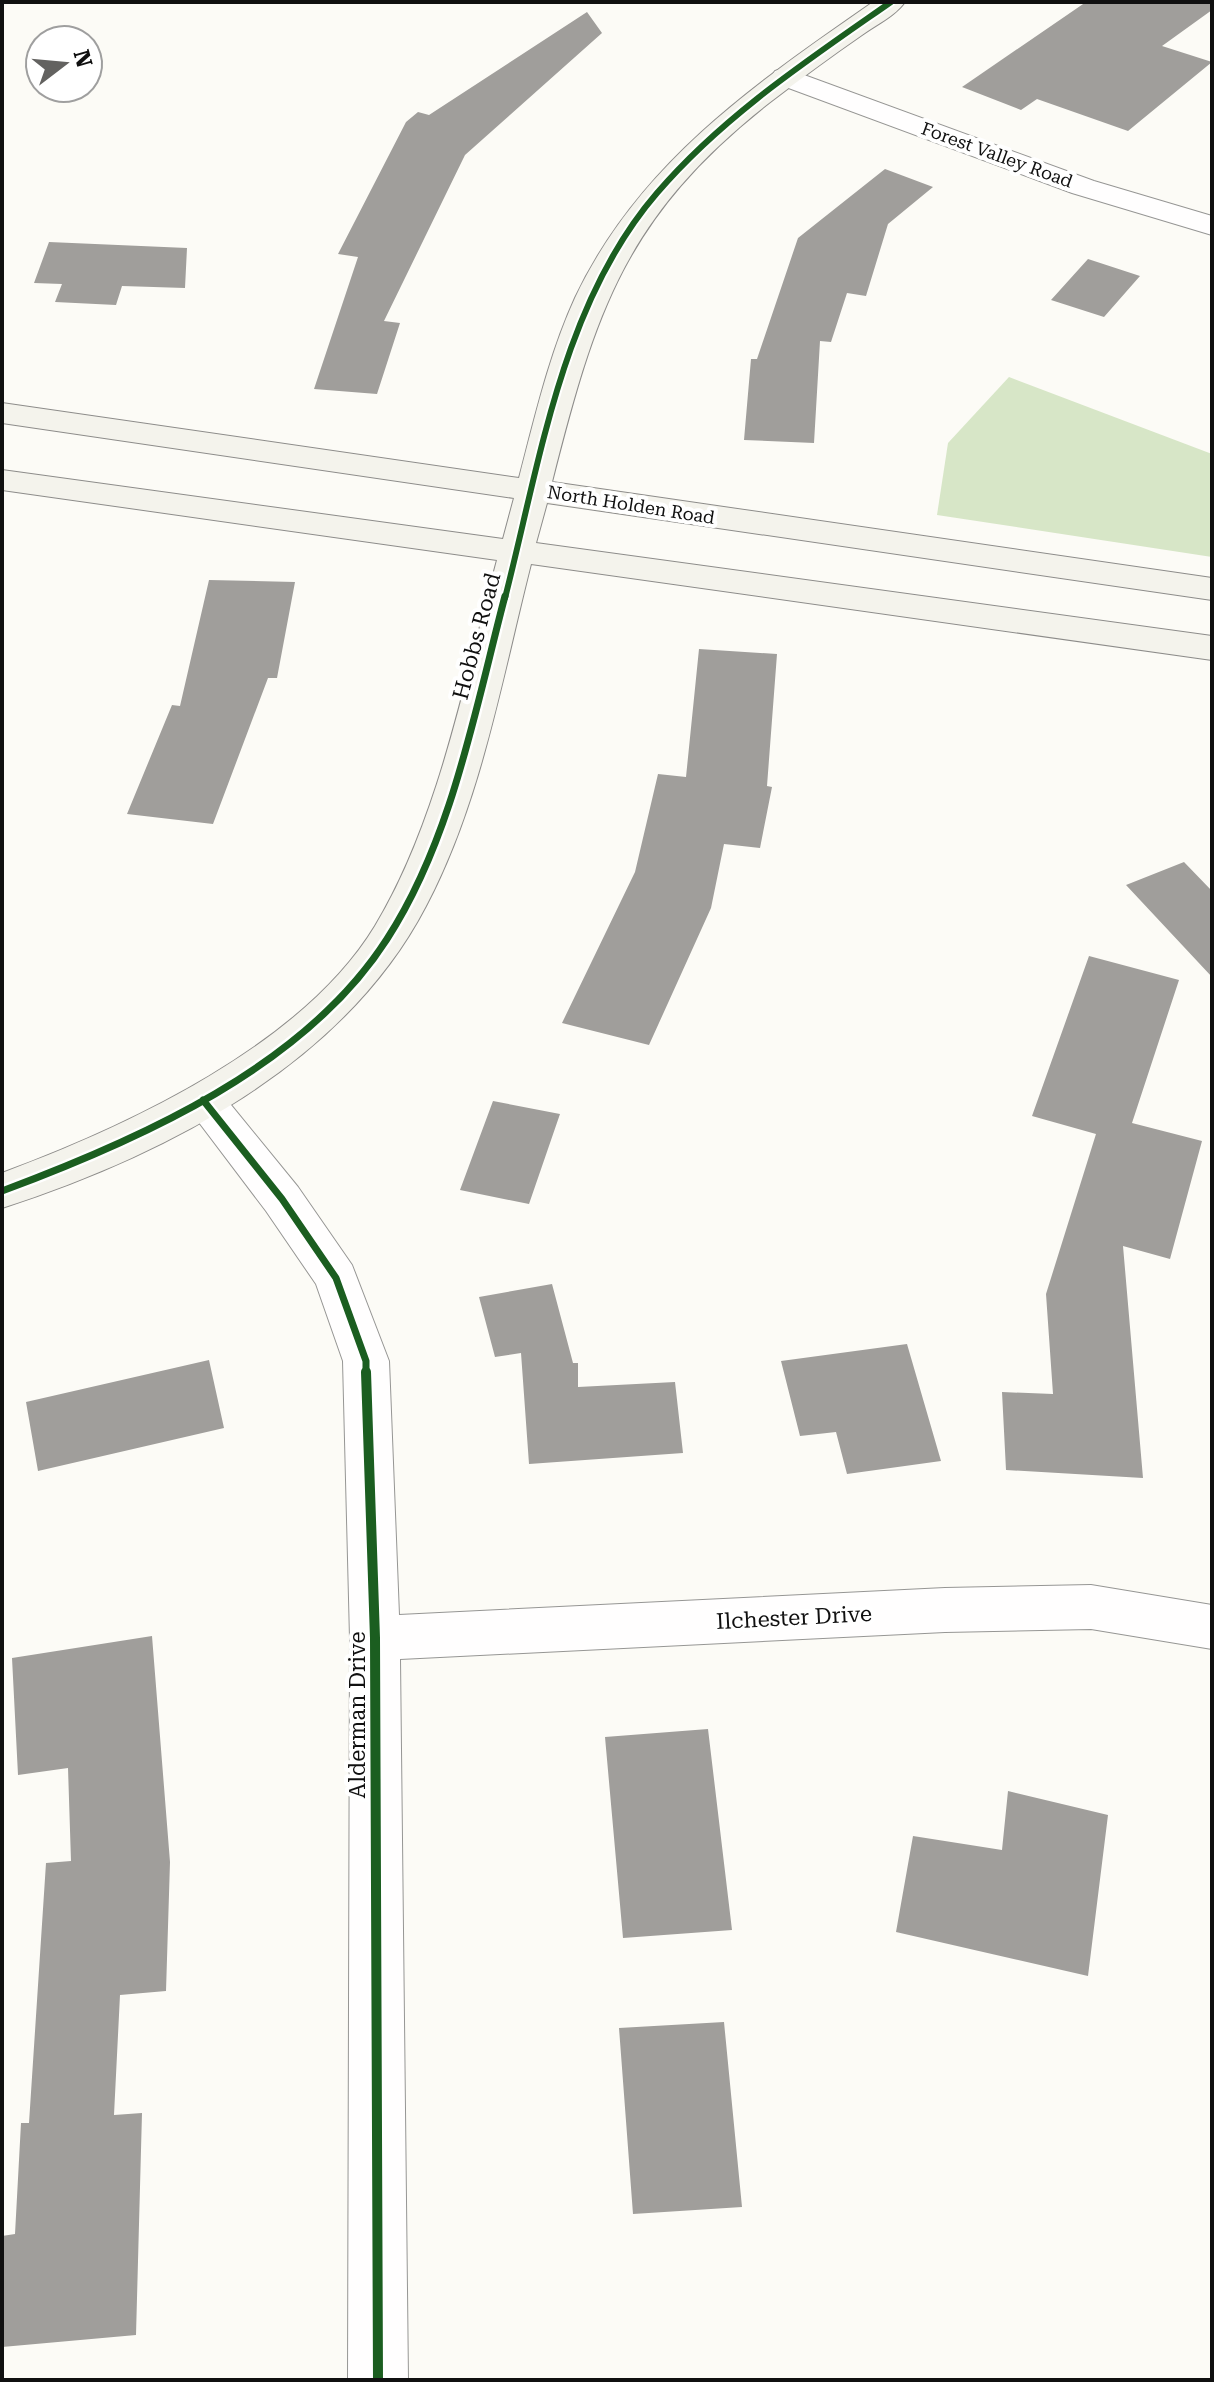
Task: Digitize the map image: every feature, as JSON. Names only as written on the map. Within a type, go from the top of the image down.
[{"type":"main road","name":"Hobbs Road","points":[[2,1191],[102,1153],[203,1100],[282,1047],[315,1020],[366,968],[410,898],[445,814],[582,315],[614,252],[681,162],[731,117],[891,2]]},
{"type":"main road","name":"North Holden Road","points":[[2,413],[1212,589]]},
{"type":"main road","points":[[2,480],[1212,648]]},
{"type":"street","name":"Forest Valley Road","points":[[785,77],[1083,187],[1212,226]]},
{"type":"street","name":"Alderman Drive","points":[[203,1100],[282,1199],[336,1278],[366,1361],[375,1638],[378,2380]]},
{"type":"street","name":"Ilchester Drive","points":[[375,1638],[945,1610],[1091,1607],[1212,1627]]},
{"type":"green space","points":[[1009,377],[1212,454],[1212,557],[937,515],[948,443]]},
{"type":"building","points":[[1086,2],[1212,2],[1212,10],[1162,46],[1212,62],[1128,131],[1037,99],[1021,110],[962,87]]},
{"type":"building","points":[[587,12],[602,33],[465,155],[384,321],[400,323],[377,394],[314,389],[358,257],[338,254],[406,122],[418,112],[429,115]]},
{"type":"building","points":[[885,169],[933,187],[888,224],[866,296],[847,293],[831,342],[820,341],[814,443],[744,440],[751,359],[757,359],[798,238]]},
{"type":"building","points":[[49,242],[187,248],[185,288],[122,286],[116,305],[55,302],[62,284],[34,283]]},
{"type":"building","points":[[1088,259],[1140,276],[1104,317],[1051,300]]},
{"type":"building","points":[[209,580],[295,582],[277,678],[268,678],[213,824],[127,814],[172,705],[180,706]]},
{"type":"building","points":[[699,649],[777,654],[767,786],[772,787],[760,848],[724,844],[711,908],[649,1045],[562,1023],[635,872],[658,774],[686,777]]},
{"type":"building","points":[[1184,862],[1212,891],[1212,977],[1126,885]]},
{"type":"building","points":[[1089,956],[1179,980],[1132,1123],[1202,1141],[1170,1259],[1123,1246],[1143,1478],[1006,1470],[1002,1392],[1053,1394],[1046,1294],[1096,1134],[1032,1116]]},
{"type":"building","points":[[493,1101],[560,1114],[529,1204],[460,1190]]},
{"type":"building","points":[[552,1284],[573,1363],[578,1363],[578,1387],[675,1382],[683,1453],[529,1464],[521,1353],[495,1357],[479,1297]]},
{"type":"building","points":[[907,1344],[941,1461],[847,1474],[836,1432],[800,1436],[781,1361]]},
{"type":"building","points":[[209,1360],[224,1428],[38,1471],[26,1402]]},
{"type":"building","points":[[152,1636],[170,1862],[166,1991],[120,1995],[114,2115],[142,2113],[136,2335],[2,2347],[2,2236],[15,2234],[21,2123],[29,2123],[46,1863],[71,1861],[68,1768],[18,1775],[12,1658]]},
{"type":"building","points":[[708,1729],[732,1930],[623,1938],[605,1737]]},
{"type":"building","points":[[1008,1791],[1108,1815],[1088,1976],[896,1932],[913,1836],[1002,1850]]},
{"type":"building","points":[[724,2022],[742,2207],[633,2214],[619,2028]]},
{"type":"cycle path","points":[[2,1191],[150,1129],[244,1075],[288,1043],[365,970],[388,939],[407,904],[440,826],[476,705],[566,364],[591,299],[620,243],[655,195],[694,153],[737,114],[891,2]]},
{"type":"cycle path","points":[[203,1100],[282,1199],[336,1278],[366,1361],[375,1638],[378,2380]]}]
